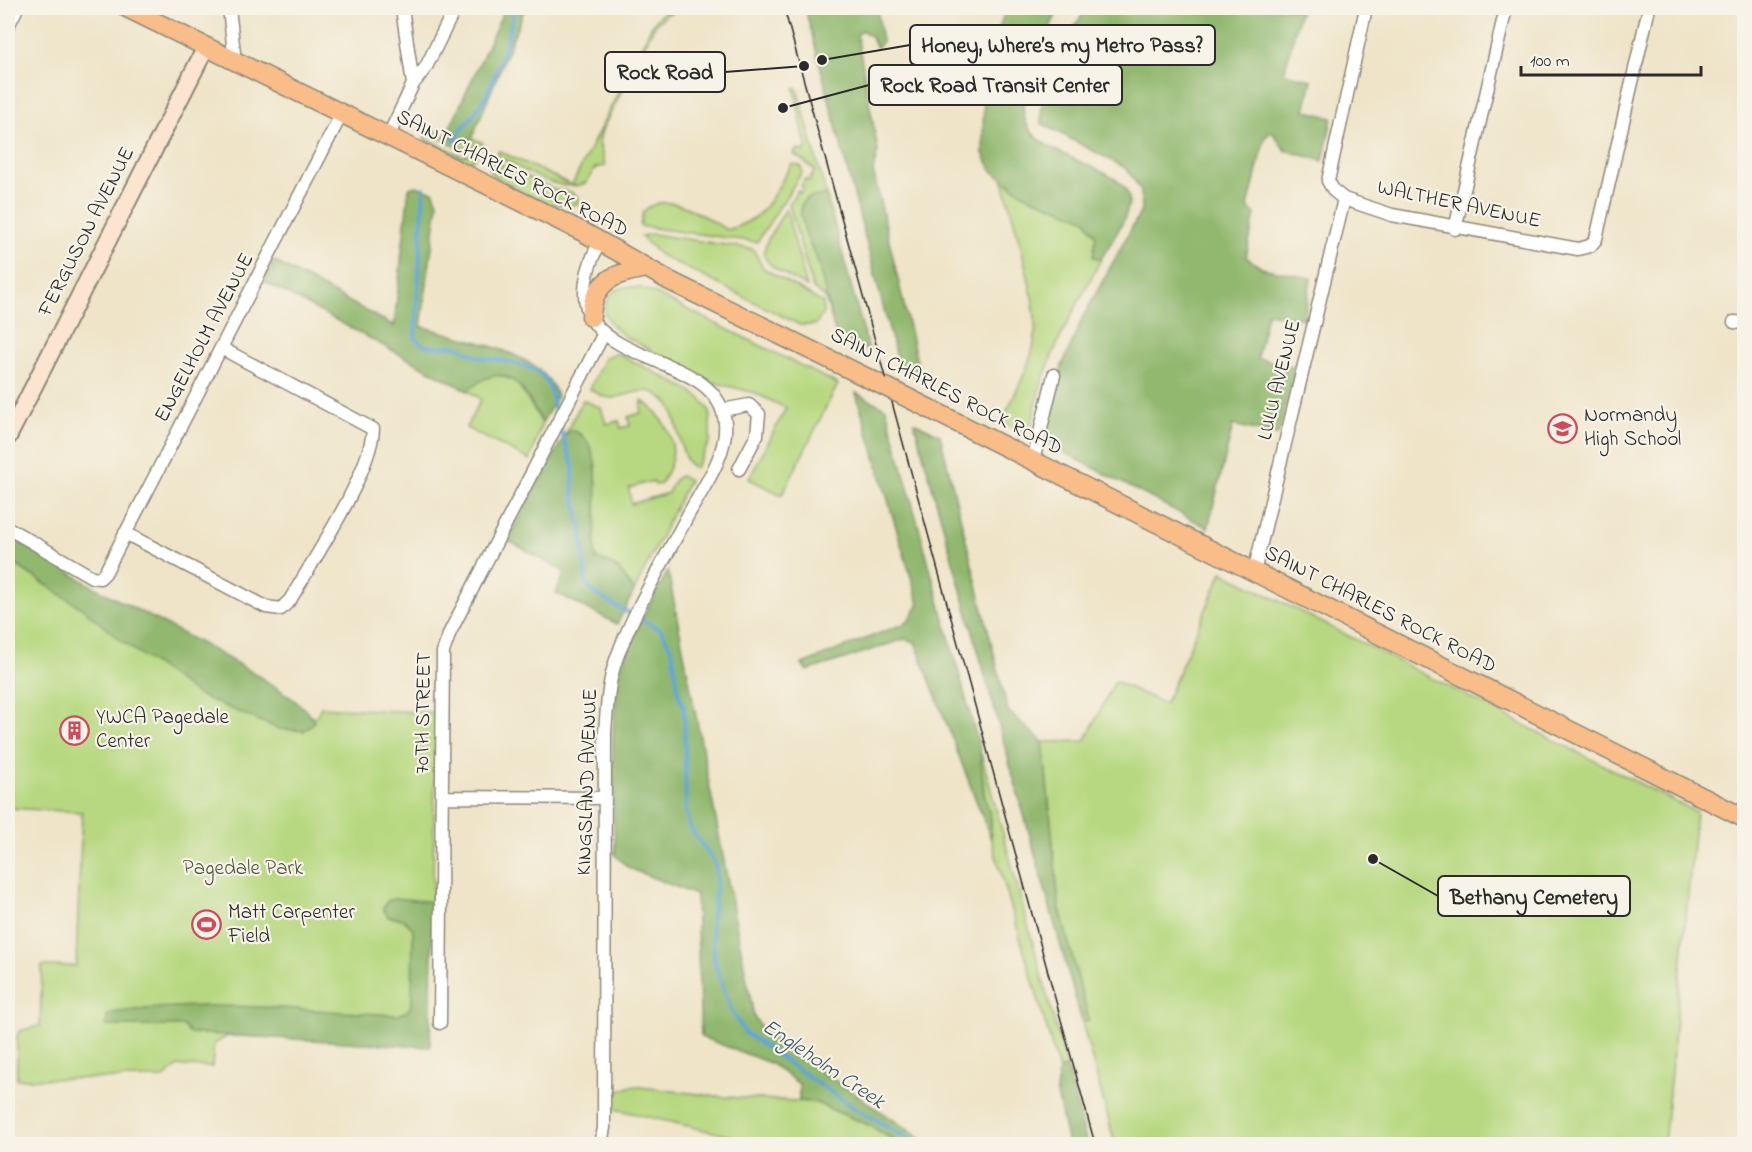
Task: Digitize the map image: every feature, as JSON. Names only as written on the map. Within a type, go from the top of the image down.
[{"type":"main road","name":"SAINT CHARLES ROCK ROAD","points":[[127,8],[600,241],[647,268],[1744,818]]},
{"type":"main road","points":[[591,317],[594,296],[605,282],[624,273],[647,268]]},
{"type":"street","points":[[8,26],[17,8]]},
{"type":"street","points":[[229,8],[235,62]]},
{"type":"street","points":[[402,8],[413,84]]},
{"type":"street","name":"WALTHER AVENUE","points":[[1366,8],[1328,181],[1334,191],[1344,198],[1392,215],[1455,229],[1578,249],[1590,246],[1596,239],[1649,8]]},
{"type":"street","points":[[1455,229],[1506,8]]},
{"type":"street","points":[[388,137],[413,84],[426,67],[454,10]]},
{"type":"street","name":"FERGUSON AVENUE","points":[[8,437],[206,47]]},
{"type":"street","name":"ENGELHOLM AVENUE","points":[[8,528],[92,578],[100,578],[341,114]]},
{"type":"street","name":"LULU AVENUE","points":[[1254,572],[1344,198]]},
{"type":"street","points":[[600,241],[588,263],[584,284],[585,303],[591,317],[604,333],[702,384],[713,395],[722,410],[749,405],[759,414],[757,435],[739,469]]},
{"type":"street","name":"70TH STREET","points":[[440,1023],[443,652],[604,333]]},
{"type":"street","points":[[125,533],[266,607],[281,609],[290,600],[336,521],[371,448],[373,429],[221,348]]},
{"type":"street","points":[[1033,461],[1054,375]]},
{"type":"street","name":"KINGSLAND AVENUE","points":[[601,1144],[601,1134],[604,1128],[605,733],[610,680],[617,657],[642,601],[720,452],[725,424],[722,410]]},
{"type":"street","points":[[442,797],[604,798]]},
{"type":"green space","points":[[505,8],[525,8],[472,138],[465,141],[453,140],[446,136]]},
{"type":"green space","points":[[679,8],[690,8],[667,14],[655,25],[602,130],[599,142],[605,166],[595,168],[586,183],[575,186],[552,183],[496,156],[499,151],[572,185],[653,23],[662,13]]},
{"type":"green space","points":[[805,8],[877,8],[882,42],[877,48],[871,37],[862,30],[857,35],[878,151],[873,171],[921,379],[899,367]]},
{"type":"green space","points":[[1006,8],[1059,8],[1029,76],[1023,104],[1024,116],[1031,131],[1045,144],[1099,170],[1115,179],[1126,189],[1128,209],[1118,232],[1101,259],[1093,257],[1096,235],[1085,219],[1025,195],[992,171],[983,153],[984,72]]},
{"type":"green space","points":[[1087,8],[1301,8],[1284,73],[1312,80],[1305,110],[1332,118],[1323,161],[1285,150],[1272,132],[1265,137],[1248,207],[1255,214],[1246,257],[1262,268],[1311,278],[1304,319],[1267,313],[1257,358],[1295,367],[1278,435],[1233,425],[1208,528],[1052,446],[1046,434],[1062,366],[1082,319],[1142,209],[1141,191],[1127,169],[1041,123],[1044,92],[1055,62]]},
{"type":"green space","points":[[794,88],[797,88],[826,194],[806,199],[806,236],[817,259],[831,309],[831,317],[825,298],[813,289],[789,204],[798,190],[801,193],[804,189],[801,186],[805,179],[809,181],[815,170],[794,154],[797,149],[804,152],[806,147]]},
{"type":"green space","points":[[429,128],[455,140],[472,138],[483,143],[481,148],[474,145],[464,150],[427,132]]},
{"type":"green space","points":[[424,137],[462,156],[478,153],[472,161],[467,162],[425,141]]},
{"type":"green space","points":[[494,161],[555,190],[571,192],[580,203],[557,205],[534,198],[492,175],[490,170]]},
{"type":"green space","points":[[792,164],[801,166],[802,172],[757,242],[640,226],[643,212],[652,205],[663,202],[685,207],[727,230],[741,225],[760,213],[767,205]]},
{"type":"green space","points":[[1003,180],[1025,195],[1086,219],[1096,235],[1093,257],[1101,259],[1050,360],[1042,381],[1032,425],[1021,431],[1002,422],[1030,358],[1035,337],[1035,321],[1029,281]]},
{"type":"green space","points":[[416,186],[434,192],[438,203],[421,326],[500,349],[537,368],[550,381],[557,397],[542,423],[528,398],[513,380],[504,376],[493,376],[468,391],[263,281],[274,261],[394,326],[409,188]]},
{"type":"green space","points":[[826,194],[869,351],[841,338],[835,332],[817,259],[806,236],[801,205],[806,199]]},
{"type":"green space","points":[[786,209],[807,287],[777,269],[769,263],[765,256],[768,239]]},
{"type":"green space","points":[[652,234],[753,249],[763,268],[823,303],[823,314],[815,325],[800,325],[660,255],[641,236]]},
{"type":"green space","points":[[626,287],[640,288],[656,294],[838,384],[782,495],[749,479],[786,408],[755,393],[709,381],[624,336],[611,324],[605,314],[606,303],[610,296],[616,290]]},
{"type":"green space","points":[[612,354],[619,354],[689,390],[701,399],[710,411],[710,441],[695,468],[685,457],[674,417],[667,402],[652,392],[639,391],[611,398],[590,389],[604,358]]},
{"type":"green space","points":[[496,374],[517,382],[542,423],[530,460],[466,428],[481,399],[468,391],[481,379]]},
{"type":"green space","points":[[856,393],[886,408],[980,750],[984,794],[991,819],[991,839],[915,642],[905,639],[807,671],[802,664],[908,622],[919,604]]},
{"type":"green space","points":[[583,400],[601,408],[606,424],[619,421],[621,428],[630,426],[628,417],[641,413],[642,401],[660,417],[669,433],[673,450],[672,457],[661,484],[655,485],[653,481],[629,488],[631,504],[668,493],[675,479],[680,476],[689,480],[634,591],[618,570],[609,563],[596,559],[593,537],[596,465],[565,435]]},
{"type":"green space","points":[[914,422],[940,435],[1008,711],[1043,742],[1059,906],[1089,1020],[1082,1022]]},
{"type":"green space","points":[[572,430],[584,438],[592,451],[596,467],[596,559],[615,566],[634,591],[617,624],[556,593],[565,572],[507,540],[565,435]]},
{"type":"green space","name":"Pagedale Park","points":[[8,535],[313,721],[312,716],[316,717],[321,707],[436,713],[430,1039],[228,1036],[214,1044],[212,1067],[178,1066],[164,1078],[17,1079],[17,1036],[20,1031],[40,1026],[42,966],[76,966],[82,812],[8,808]]},
{"type":"green space","points":[[8,535],[86,583],[252,672],[304,708],[314,722],[304,731],[279,729],[198,695],[123,642],[83,609],[16,565],[8,553]]},
{"type":"green space","points":[[668,571],[754,1017],[765,1033],[929,1144],[900,1144],[871,1126],[814,1102],[799,1101],[799,1084],[770,1063],[701,1037],[696,895],[629,868],[615,855],[613,732],[618,683],[632,638]]},
{"type":"green space","points":[[1222,572],[1696,812],[1664,1144],[1115,1144],[1082,1022],[1088,1020],[1059,906],[1043,742],[1085,741],[1115,681],[1165,704]]},
{"type":"green space","points":[[980,750],[1067,1068],[1059,1070],[991,839],[991,819],[984,794]]},
{"type":"green space","points":[[395,898],[433,902],[430,1047],[189,1033],[184,1026],[106,1026],[107,1016],[112,1013],[183,1006],[255,1007],[399,1015],[409,1010],[412,1001],[413,929],[403,919],[388,917],[383,909],[387,901]]},
{"type":"green space","points":[[1067,1068],[1087,1144],[1068,1144],[1056,1090],[1059,1070]]},
{"type":"green space","points":[[632,1086],[724,1097],[814,1102],[871,1126],[900,1144],[765,1144],[610,1108],[612,1094]]},
{"type":"waterway","name":"Engleholm Creek","points":[[454,141],[481,104],[491,84],[506,42],[514,8]]},
{"type":"waterway","name":"Engleholm Creek","points":[[424,188],[415,338],[424,345],[453,346],[479,357],[512,362],[532,369],[546,381],[552,394],[557,418]]},
{"type":"waterway","name":"Engleholm Creek","points":[[559,425],[573,467],[573,492],[581,528],[586,583],[592,591],[610,603],[661,630],[672,650],[679,696],[684,707],[686,811],[690,828],[715,863],[717,882],[711,923],[715,964],[732,1012],[745,1033],[854,1108],[918,1144]]},
{"type":"tram line","points":[[784,8],[1095,1144]]},
{"type":"place","name":"Honey, Where’s my Metro Pass?","points":[[822,60]]},
{"type":"place","name":"Rock Road","points":[[804,66]]},
{"type":"place","name":"Rock Road Transit Center","points":[[783,108]]},
{"type":"place","name":"Normandy High School","points":[[1563,428]]},
{"type":"place","name":"YWCA Pagedale Center","points":[[75,730]]},
{"type":"place","name":"Bethany Cemetery","points":[[1373,859]]},
{"type":"place","name":"Matt Carpenter Field","points":[[207,925]]}]
